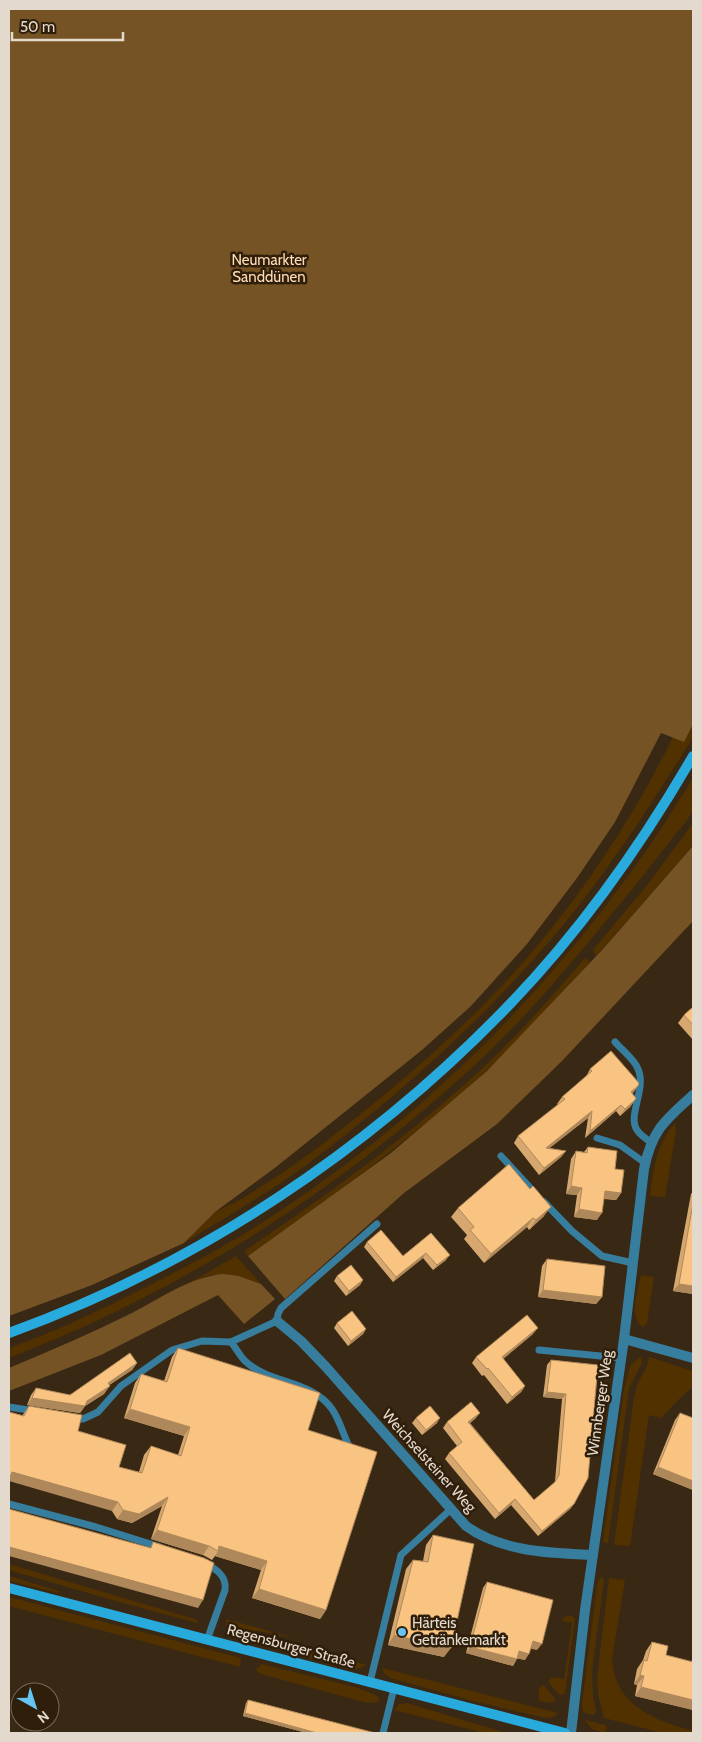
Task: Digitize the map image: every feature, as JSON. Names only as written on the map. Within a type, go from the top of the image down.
[{"type":"main road","points":[[9,1333],[86,1302],[198,1247],[282,1194],[339,1154],[404,1104],[471,1043],[512,1002],[552,957],[593,907],[636,848],[693,756]]},
{"type":"main road","name":"Regensburger Straße","points":[[9,1588],[565,1733]]},
{"type":"street","name":"Winnberger Weg","points":[[572,1733],[593,1555],[634,1263],[645,1163],[662,1123],[693,1095]]},
{"type":"street","name":"Weichselsteiner Weg","points":[[277,1321],[301,1341],[326,1367],[466,1526],[490,1540],[532,1550],[593,1555]]},
{"type":"street","points":[[624,1339],[693,1358]]},
{"type":"lane","points":[[615,1042],[638,1068],[641,1081],[633,1121],[637,1130],[652,1143]]},
{"type":"lane","points":[[597,1138],[620,1144],[645,1163]]},
{"type":"lane","points":[[501,1156],[572,1231],[602,1256],[634,1263]]},
{"type":"lane","points":[[68,1418],[83,1419],[98,1412],[121,1386],[172,1350],[202,1342],[232,1342],[277,1321],[278,1314],[282,1308],[377,1224]]},
{"type":"lane","points":[[232,1342],[245,1362],[266,1374],[305,1388],[321,1398],[332,1409],[348,1444]]},
{"type":"lane","points":[[539,1350],[621,1358]]},
{"type":"lane","points":[[9,1407],[41,1413]]},
{"type":"lane","points":[[9,1504],[96,1527],[166,1549]]},
{"type":"lane","points":[[370,1682],[401,1555],[450,1510]]},
{"type":"lane","points":[[201,1560],[221,1574],[226,1582],[225,1590],[207,1640]]},
{"type":"lane","points":[[383,1733],[394,1688]]},
{"type":"shaded area","points":[[693,724],[693,736],[689,744],[614,858],[564,924],[535,958],[474,1022],[375,1111],[305,1166],[245,1206],[184,1243],[213,1214],[288,1169],[357,1117],[439,1047],[490,998],[537,946],[576,897],[628,819],[673,737],[684,741]]},
{"type":"shaded area","points":[[693,778],[694,803],[691,814],[626,897],[559,977],[505,1036],[415,1118],[307,1200],[251,1237],[133,1303],[72,1332],[9,1358],[9,1348],[63,1327],[116,1302],[184,1268],[239,1237],[307,1192],[372,1144],[434,1091],[493,1035],[549,975],[601,912],[649,846]]},
{"type":"shaded area","points":[[693,823],[693,846],[596,956],[593,950],[648,884]]},
{"type":"shaded area","points":[[585,958],[590,962],[512,1046],[457,1097],[370,1168],[248,1256],[244,1251],[307,1208],[400,1139],[459,1090],[513,1039]]},
{"type":"shaded area","points":[[675,1123],[676,1132],[665,1197],[650,1196],[654,1167],[660,1148]]},
{"type":"shaded area","points":[[236,1256],[261,1284],[239,1276],[210,1275],[191,1282]]},
{"type":"shaded area","points":[[641,1275],[654,1277],[647,1324],[643,1327],[638,1322],[635,1310],[636,1295]]},
{"type":"shaded area","points":[[641,1356],[642,1363],[629,1388],[608,1543],[603,1542],[624,1389],[630,1366]]},
{"type":"shaded area","points":[[649,1357],[693,1371],[693,1387],[661,1418],[649,1415],[630,1546],[614,1545],[634,1398],[637,1385],[647,1366]]},
{"type":"shaded area","points":[[9,1564],[198,1620],[197,1623],[9,1570]]},
{"type":"shaded area","points":[[9,1576],[59,1591],[58,1593],[9,1581]]},
{"type":"shaded area","points":[[602,1577],[604,1580],[592,1672],[593,1697],[596,1710],[595,1714],[592,1715],[583,1712],[582,1703],[597,1585]]},
{"type":"shaded area","points":[[609,1578],[625,1580],[612,1658],[614,1674],[620,1688],[628,1699],[639,1708],[664,1722],[693,1731],[693,1733],[663,1733],[604,1718],[598,1694],[597,1678]]},
{"type":"shaded area","points":[[9,1597],[241,1658],[240,1667],[9,1606]]},
{"type":"shaded area","points":[[572,1616],[575,1619],[565,1693],[562,1695],[558,1694],[548,1681],[553,1677],[564,1679],[572,1623],[563,1621],[563,1618]]},
{"type":"shaded area","points":[[226,1619],[298,1639],[259,1631],[233,1630],[226,1626]]},
{"type":"shaded area","points":[[238,1636],[266,1638],[367,1665],[351,1669],[243,1641],[236,1638]]},
{"type":"shaded area","points":[[262,1664],[355,1687],[376,1695],[379,1701],[374,1703],[364,1702],[261,1674],[256,1669]]},
{"type":"shaded area","points":[[382,1668],[558,1713],[554,1717],[545,1718],[477,1702],[390,1678],[384,1673]]},
{"type":"shaded area","points":[[544,1685],[556,1700],[550,1703],[539,1701],[539,1688]]},
{"type":"shaded area","points":[[407,1703],[506,1733],[484,1733],[394,1710],[399,1704]]},
{"type":"shaded area","points":[[585,1720],[605,1725],[607,1728],[605,1733],[592,1729]]},
{"type":"green space","name":"Neumarkter Sanddünen","points":[[9,9],[693,9],[693,724],[684,742],[661,733],[615,822],[577,878],[527,944],[471,1006],[422,1050],[276,1167],[215,1212],[184,1243],[92,1285],[9,1316]]},
{"type":"green space","points":[[693,846],[693,921],[562,1061],[497,1124],[404,1193],[285,1299],[248,1256],[391,1153],[487,1071],[603,949]]},
{"type":"green space","points":[[223,1274],[239,1276],[261,1284],[275,1299],[244,1324],[218,1295],[101,1355],[9,1391],[9,1368],[132,1313],[187,1284],[199,1279]]},
{"type":"building","points":[[693,1007],[693,1025],[684,1015]]},
{"type":"building","points":[[611,1051],[639,1083],[631,1092],[636,1098],[635,1100],[625,1109],[621,1105],[590,1131],[592,1111],[546,1148],[566,1151],[544,1168],[518,1136],[565,1099],[562,1097],[592,1071],[590,1069]]},
{"type":"building","points":[[588,1147],[617,1151],[615,1169],[624,1170],[621,1193],[605,1191],[602,1213],[579,1209],[582,1188],[571,1186],[576,1151],[587,1153]]},
{"type":"building","points":[[509,1164],[530,1189],[533,1186],[551,1207],[536,1220],[533,1218],[491,1254],[470,1230],[474,1227],[458,1208]]},
{"type":"building","points":[[693,1203],[693,1286],[679,1284]]},
{"type":"building","points":[[381,1230],[403,1256],[431,1233],[450,1255],[437,1265],[426,1253],[396,1277],[367,1242]]},
{"type":"building","points":[[547,1259],[605,1266],[602,1297],[543,1290]]},
{"type":"building","points":[[351,1265],[363,1280],[349,1291],[337,1276]]},
{"type":"building","points":[[352,1311],[366,1329],[351,1341],[337,1323]]},
{"type":"building","points":[[527,1315],[538,1328],[502,1357],[525,1386],[512,1397],[488,1368],[476,1357]]},
{"type":"building","points":[[178,1348],[320,1393],[308,1430],[377,1452],[326,1610],[259,1589],[267,1561],[219,1546],[218,1551],[209,1546],[157,1530],[168,1497],[139,1514],[123,1510],[118,1502],[12,1472],[9,1477],[9,1412],[24,1416],[29,1406],[82,1415],[78,1431],[126,1445],[119,1467],[142,1473],[151,1446],[181,1456],[190,1427],[130,1409],[141,1374],[167,1382]]},
{"type":"building","points":[[130,1353],[137,1363],[108,1383],[110,1386],[87,1401],[85,1406],[32,1398],[36,1388],[70,1395]]},
{"type":"building","points":[[551,1360],[598,1365],[588,1478],[574,1504],[542,1531],[515,1499],[499,1513],[449,1453],[462,1442],[447,1422],[471,1402],[480,1413],[468,1422],[534,1500],[555,1482],[559,1475],[566,1394],[547,1392]]},
{"type":"building","points":[[430,1406],[440,1418],[426,1430],[416,1418]]},
{"type":"building","points":[[680,1413],[693,1418],[693,1481],[658,1467]]},
{"type":"building","points":[[9,1509],[151,1548],[153,1542],[204,1558],[214,1563],[203,1600],[9,1547]]},
{"type":"building","points":[[433,1535],[474,1544],[451,1648],[394,1635],[413,1560],[428,1562]]},
{"type":"building","points":[[487,1582],[553,1600],[542,1644],[533,1641],[529,1654],[519,1651],[517,1659],[470,1647]]},
{"type":"building","points":[[652,1642],[668,1646],[666,1655],[693,1662],[693,1700],[641,1687],[644,1676],[640,1675],[644,1660],[647,1661]]},
{"type":"building","points":[[248,1700],[375,1733],[317,1733],[245,1713]]},
{"type":"place","name":"Härteis Getränkemarkt","points":[[402,1632]]}]
